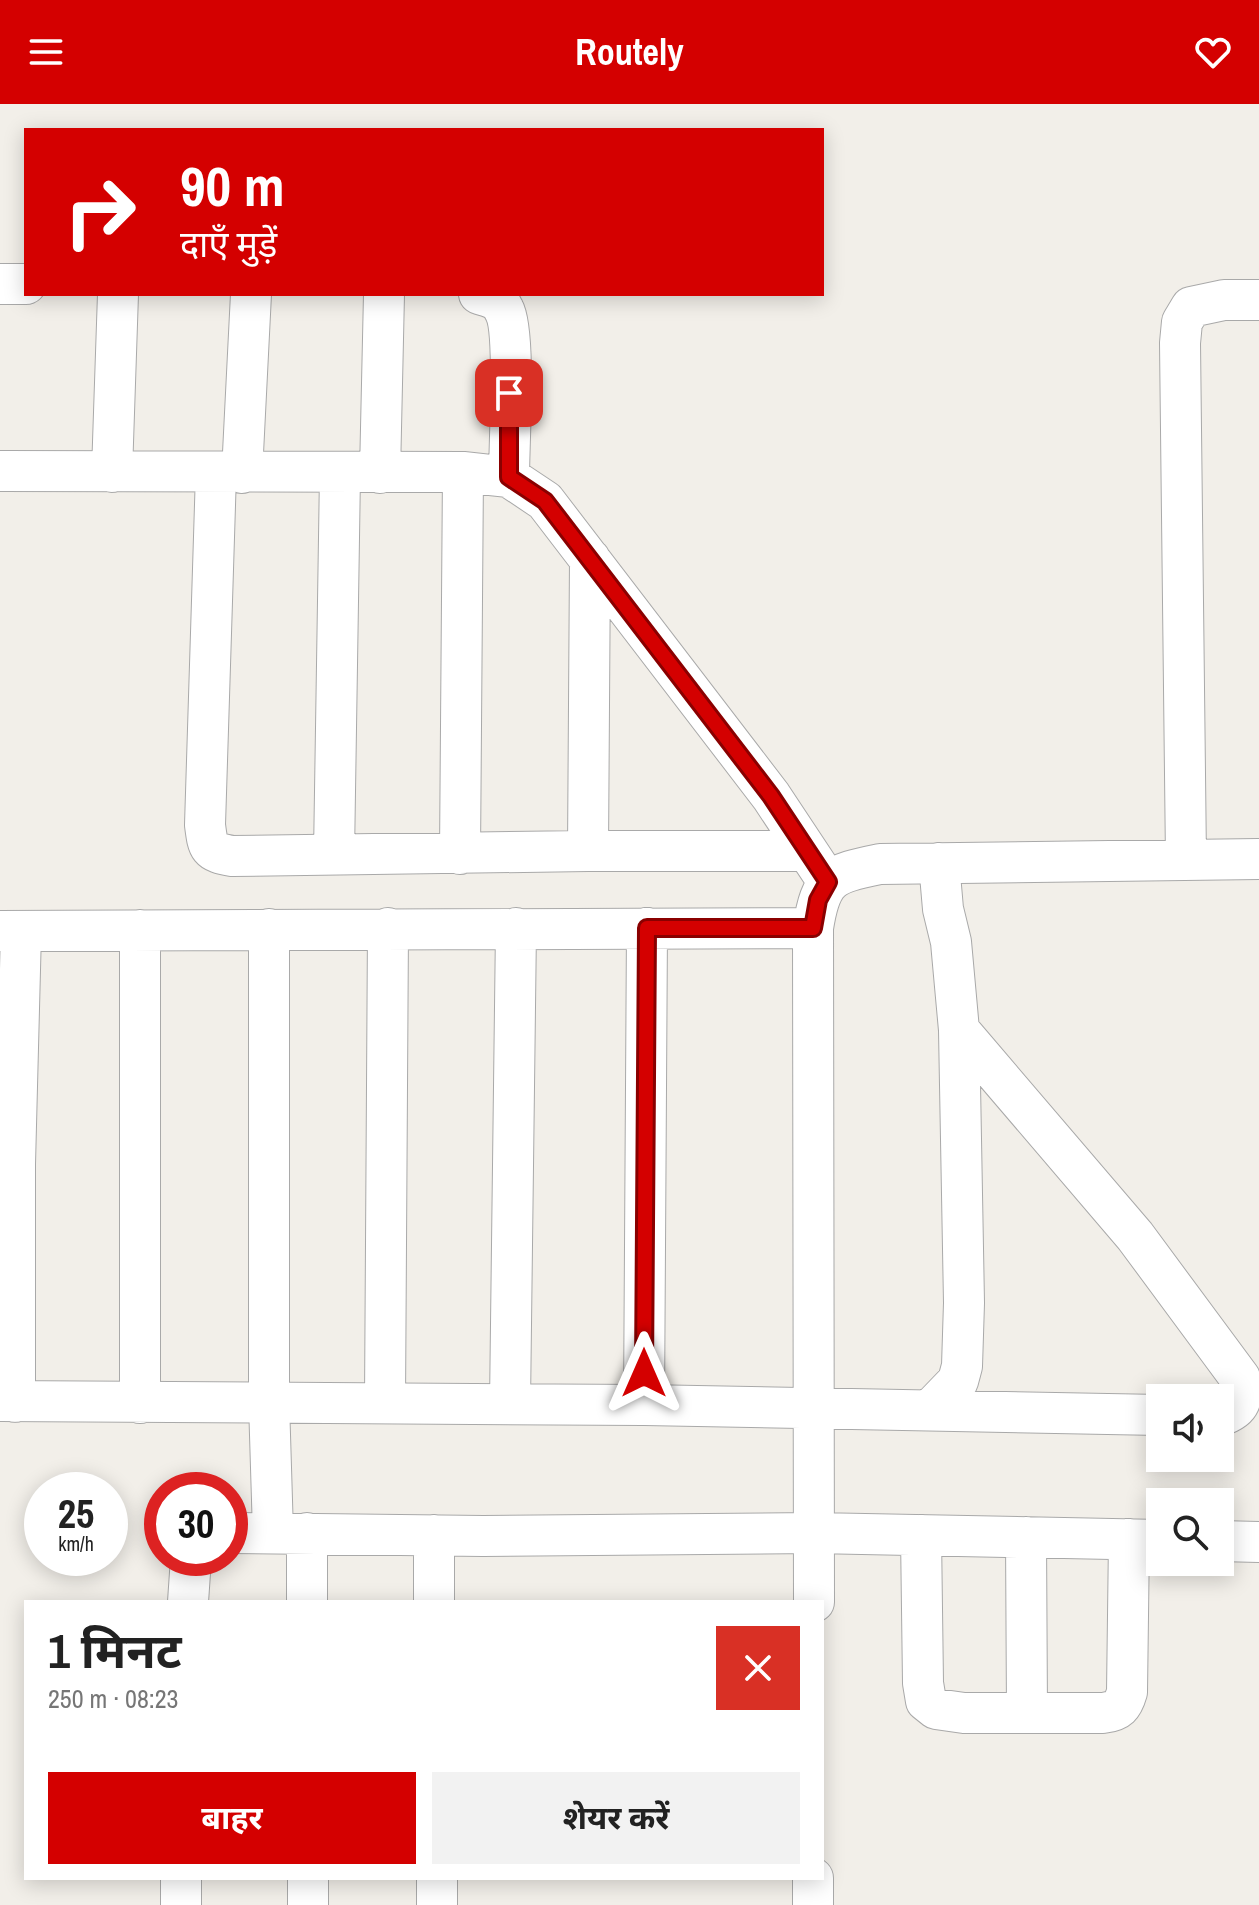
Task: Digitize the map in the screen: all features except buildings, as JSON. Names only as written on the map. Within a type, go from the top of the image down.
[{"type":"street","points":[[0,284],[24,284]]},
{"type":"street","points":[[112,472],[118,296]]},
{"type":"street","points":[[251,296],[229,473],[205,825],[208,846],[217,854],[588,851],[817,867],[843,872],[880,864],[1259,859]]},
{"type":"street","points":[[380,473],[384,296]]},
{"type":"street","points":[[486,296],[496,299],[505,311],[509,337],[509,477]]},
{"type":"street","points":[[1186,860],[1182,322],[1191,307],[1224,300],[1259,300]]},
{"type":"street","points":[[0,471],[463,472],[509,477],[545,501],[762,784],[817,867],[818,900],[813,928],[814,1600]]},
{"type":"street","points":[[460,854],[463,472]]},
{"type":"street","points":[[334,855],[340,474]]},
{"type":"street","points":[[588,851],[590,559]]},
{"type":"street","points":[[930,1410],[951,1391],[962,1366],[959,1030],[951,942],[943,909],[939,863]]},
{"type":"street","points":[[385,1402],[388,928]]},
{"type":"street","points":[[510,1404],[516,928]]},
{"type":"street","points":[[644,1405],[647,928]]},
{"type":"street","points":[[813,928],[11,931],[15,1164],[7,1402],[385,1402],[1146,1415]]},
{"type":"street","points":[[269,929],[269,1402],[290,1533],[307,1600]]},
{"type":"street","points":[[140,930],[140,1403]]},
{"type":"street","points":[[959,1030],[1135,1236],[1240,1378],[1239,1404],[1234,1412]]},
{"type":"street","points":[[248,1533],[814,1533],[1144,1539],[1123,1705],[1115,1712],[1103,1713],[964,1713],[936,1709],[926,1701],[923,1683],[921,1535]]},
{"type":"street","points":[[434,1535],[434,1600]]},
{"type":"street","points":[[1026,1537],[1027,1713]]},
{"type":"street","points":[[1234,1541],[1259,1542]]},
{"type":"street","points":[[188,1600],[190,1576]]},
{"type":"street","points":[[181,1880],[181,1905]]},
{"type":"street","points":[[308,1880],[308,1905]]},
{"type":"street","points":[[437,1880],[437,1905]]},
{"type":"street","points":[[813,1880],[813,1905]]},
{"type":"route","points":[[509,393],[509,477],[545,501],[771,796],[828,882],[818,900],[813,928],[647,928],[644,1373]]}]
